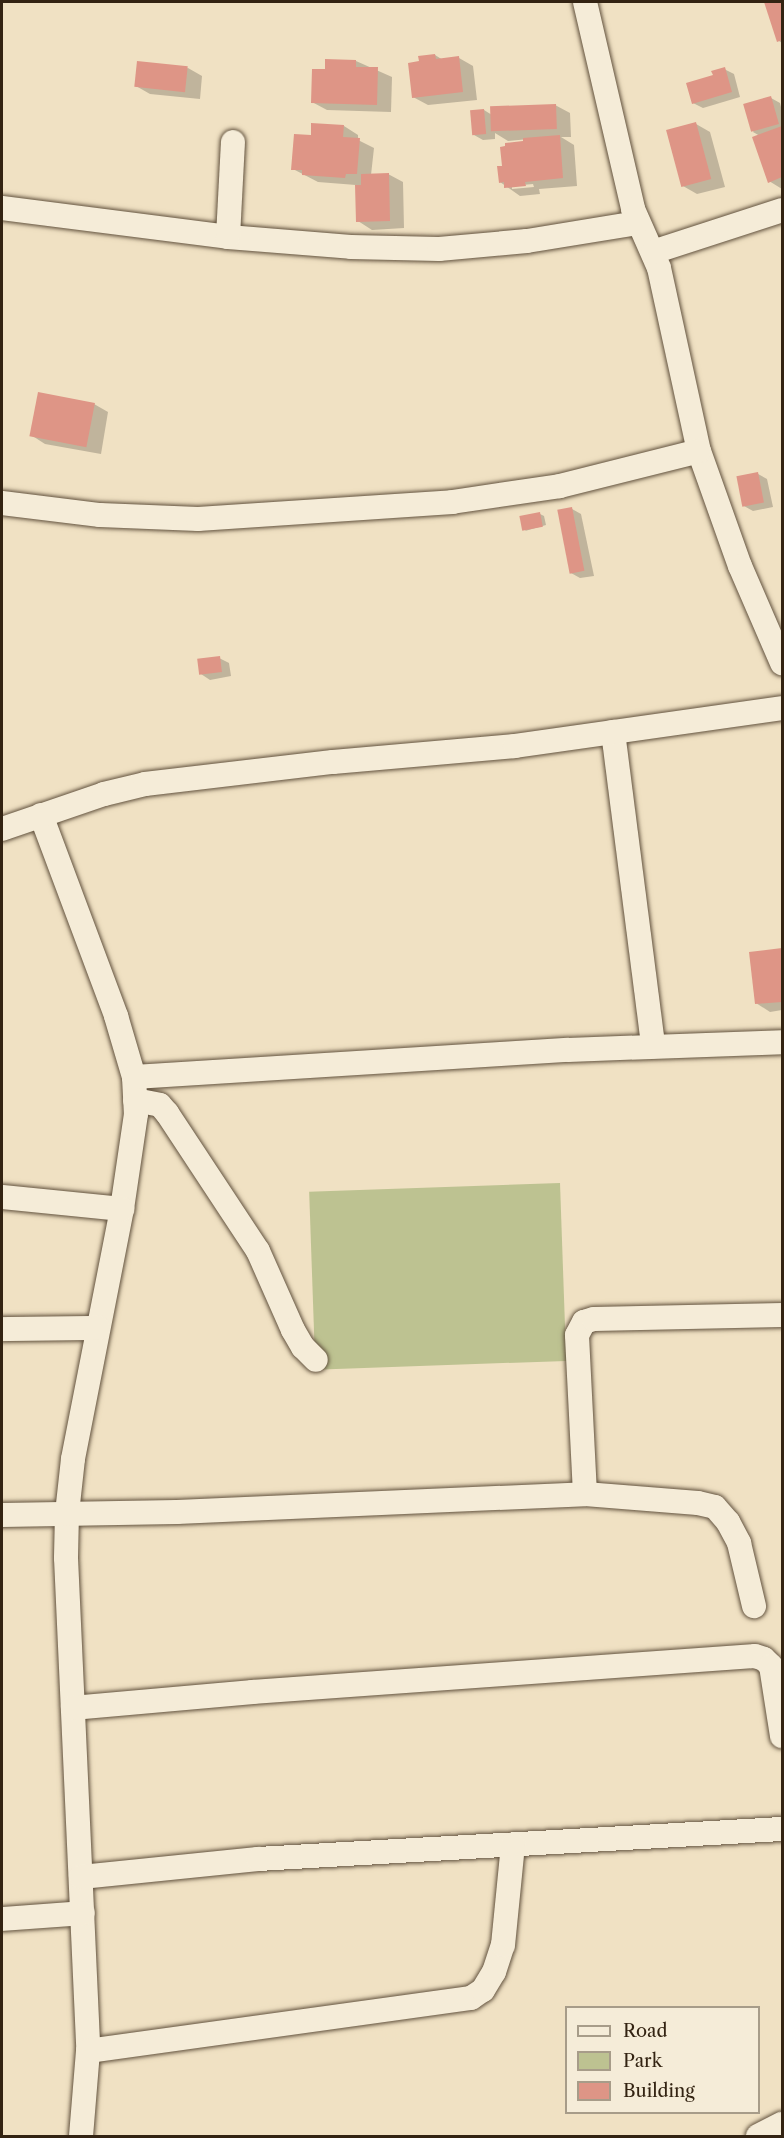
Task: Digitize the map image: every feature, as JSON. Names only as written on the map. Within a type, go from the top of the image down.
[{"type":"street","points":[[585,2],[637,223],[659,268],[699,451],[740,566],[783,663]]},
{"type":"street","points":[[228,237],[232,142]]},
{"type":"street","points":[[2,208],[228,237],[351,247],[440,249],[526,241],[637,223]]},
{"type":"street","points":[[653,252],[783,210]]},
{"type":"street","points":[[2,503],[100,515],[198,519],[452,502],[560,486],[699,451]]},
{"type":"street","points":[[2,829],[146,784],[333,762],[515,746],[783,708]]},
{"type":"street","points":[[613,732],[653,1046]]},
{"type":"street","points":[[41,815],[116,1016],[135,1088],[136,1114],[122,1209],[73,1459],[67,1513],[66,1557],[88,2050],[81,2136]]},
{"type":"street","points":[[135,1088],[653,1046],[783,1042]]},
{"type":"street","points":[[135,1088],[160,1105],[167,1113],[258,1251],[293,1330],[303,1347],[316,1360]]},
{"type":"street","points":[[2,1197],[122,1209]]},
{"type":"street","points":[[585,1494],[577,1335],[584,1322],[594,1319],[783,1315]]},
{"type":"street","points":[[2,1329],[98,1328]]},
{"type":"street","points":[[2,1515],[177,1512],[585,1494],[698,1503],[715,1507],[728,1522],[739,1543],[754,1606]]},
{"type":"street","points":[[73,1708],[252,1692],[755,1656],[764,1659],[771,1666],[783,1736]]},
{"type":"street","points":[[81,1876],[258,1858],[783,1829]]},
{"type":"street","points":[[88,2050],[471,1998],[483,1990],[494,1972],[503,1945],[513,1844]]},
{"type":"street","points":[[2,1919],[83,1913]]},
{"type":"street","points":[[758,2136],[783,2124]]},
{"type":"green space","points":[[560,1183],[566,1361],[315,1370],[309,1192]]},
{"type":"building","points":[[764,2],[782,2],[782,40],[777,42]]},
{"type":"building","points":[[435,54],[436,59],[459,56],[463,92],[412,98],[408,63],[419,61],[418,56]]},
{"type":"building","points":[[325,59],[356,60],[356,67],[378,67],[377,105],[311,103],[312,69],[325,69]]},
{"type":"building","points":[[137,61],[188,66],[185,92],[134,87]]},
{"type":"building","points":[[725,67],[732,92],[692,104],[686,83],[713,75],[711,71]]},
{"type":"building","points":[[771,96],[779,124],[751,132],[743,104]]},
{"type":"building","points":[[556,104],[557,129],[491,131],[490,106]]},
{"type":"building","points":[[484,109],[486,134],[472,135],[470,110]]},
{"type":"building","points":[[696,122],[711,179],[681,187],[666,130]]},
{"type":"building","points":[[311,123],[344,125],[343,137],[360,138],[357,174],[346,174],[345,178],[302,175],[302,170],[291,170],[294,134],[311,135]]},
{"type":"building","points":[[782,126],[782,177],[768,183],[752,137]]},
{"type":"building","points":[[560,135],[563,178],[525,182],[526,186],[504,188],[504,182],[499,183],[497,166],[502,166],[500,147],[505,146],[505,143],[523,141],[523,138]]},
{"type":"building","points":[[389,173],[390,221],[356,222],[355,185],[361,185],[361,174]]},
{"type":"building","points":[[38,392],[95,403],[86,447],[29,436]]},
{"type":"building","points":[[758,472],[764,502],[742,507],[736,476]]},
{"type":"building","points":[[572,507],[584,571],[570,574],[557,510]]},
{"type":"building","points":[[540,512],[543,527],[522,531],[519,516]]},
{"type":"building","points":[[220,656],[222,672],[199,675],[197,659]]},
{"type":"building","points":[[782,948],[782,1002],[755,1004],[749,952]]}]
